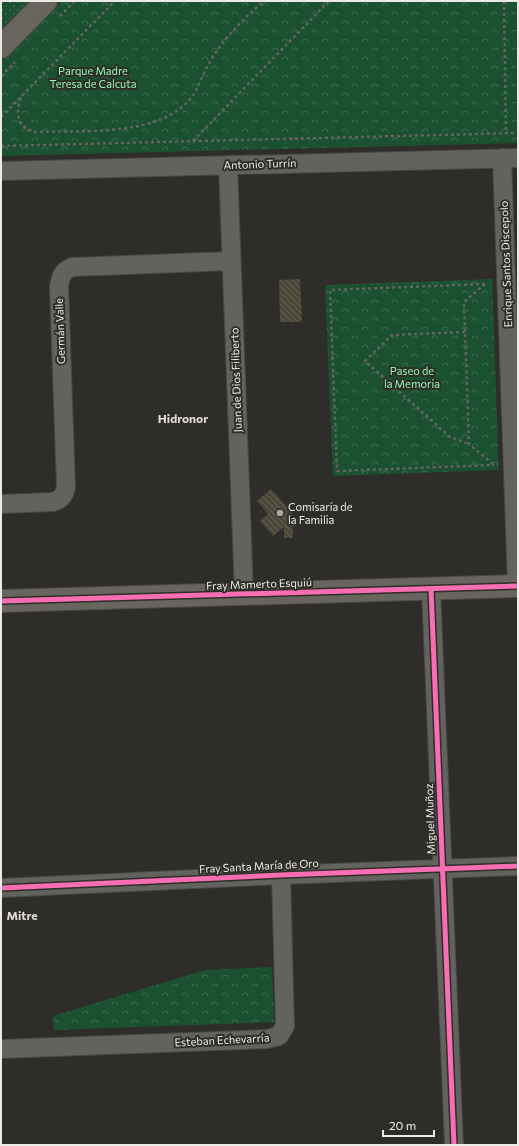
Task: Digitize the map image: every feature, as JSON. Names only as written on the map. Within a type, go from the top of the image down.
[{"type":"street","points":[[1,47],[46,1]]},
{"type":"street","name":"Antonio Turrín","points":[[1,171],[510,158]]},
{"type":"street","name":"Enrique Santos Discepolo","points":[[510,158],[517,586]]},
{"type":"street","name":"Juan de Dios Filiberto","points":[[228,165],[244,594]]},
{"type":"street","name":"Germán Valle","points":[[1,504],[53,502],[59,500],[64,495],[66,487],[59,286],[60,277],[65,270],[72,267],[232,261]]},
{"type":"street","name":"Fray Mamerto Esquiú","points":[[1,601],[517,586]]},
{"type":"street","name":"Miguel Muñoz","points":[[430,589],[454,1145]]},
{"type":"street","name":"Fray Santa María de Oro","points":[[1,888],[518,866]]},
{"type":"street","name":"Esteban Echevarría","points":[[1,1048],[267,1040],[279,1036],[283,1032],[285,1026],[280,875]]},
{"type":"path","points":[[1,117],[115,1]]},
{"type":"path","points":[[21,98],[18,115],[20,123],[27,129],[36,132],[116,129],[155,121],[170,115],[183,106],[193,95],[216,53],[237,25],[264,1]]},
{"type":"path","points":[[193,142],[329,1]]},
{"type":"path","points":[[504,1],[506,134]]},
{"type":"path","points":[[1,146],[518,133]]},
{"type":"path","points":[[469,444],[464,302],[489,282]]},
{"type":"path","points":[[485,284],[330,290],[337,471],[494,465]]},
{"type":"path","points":[[465,332],[392,335],[365,361],[450,437],[469,444],[499,470]]},
{"type":"green space","points":[[1,1],[30,1],[1,30]]},
{"type":"green space","name":"Parque Madre Teresa de Calcuta","points":[[61,1],[518,1],[518,143],[1,156],[1,62]]},
{"type":"green space","name":"Paseo de la Memoria","points":[[492,279],[499,470],[333,476],[325,285]]},
{"type":"green space","points":[[272,967],[274,1022],[54,1030],[53,1016],[205,970]]},
{"type":"building","points":[[300,279],[302,322],[280,322],[279,280]]},
{"type":"building","name":"Comisaría de la Familia","points":[[271,489],[292,512],[293,538],[284,538],[284,527],[273,536],[260,521],[268,514],[257,501]]},
{"type":"cycle path","points":[[1,601],[518,586]]},
{"type":"cycle path","points":[[431,589],[454,1145]]},
{"type":"cycle path","points":[[1,888],[518,866]]},
{"type":"place","name":"Comisaría de la Familia","points":[[280,513]]},
{"type":"district","name":"Hidronor","points":[[183,419]]},
{"type":"district","name":"Mitre","points":[[22,916]]}]
